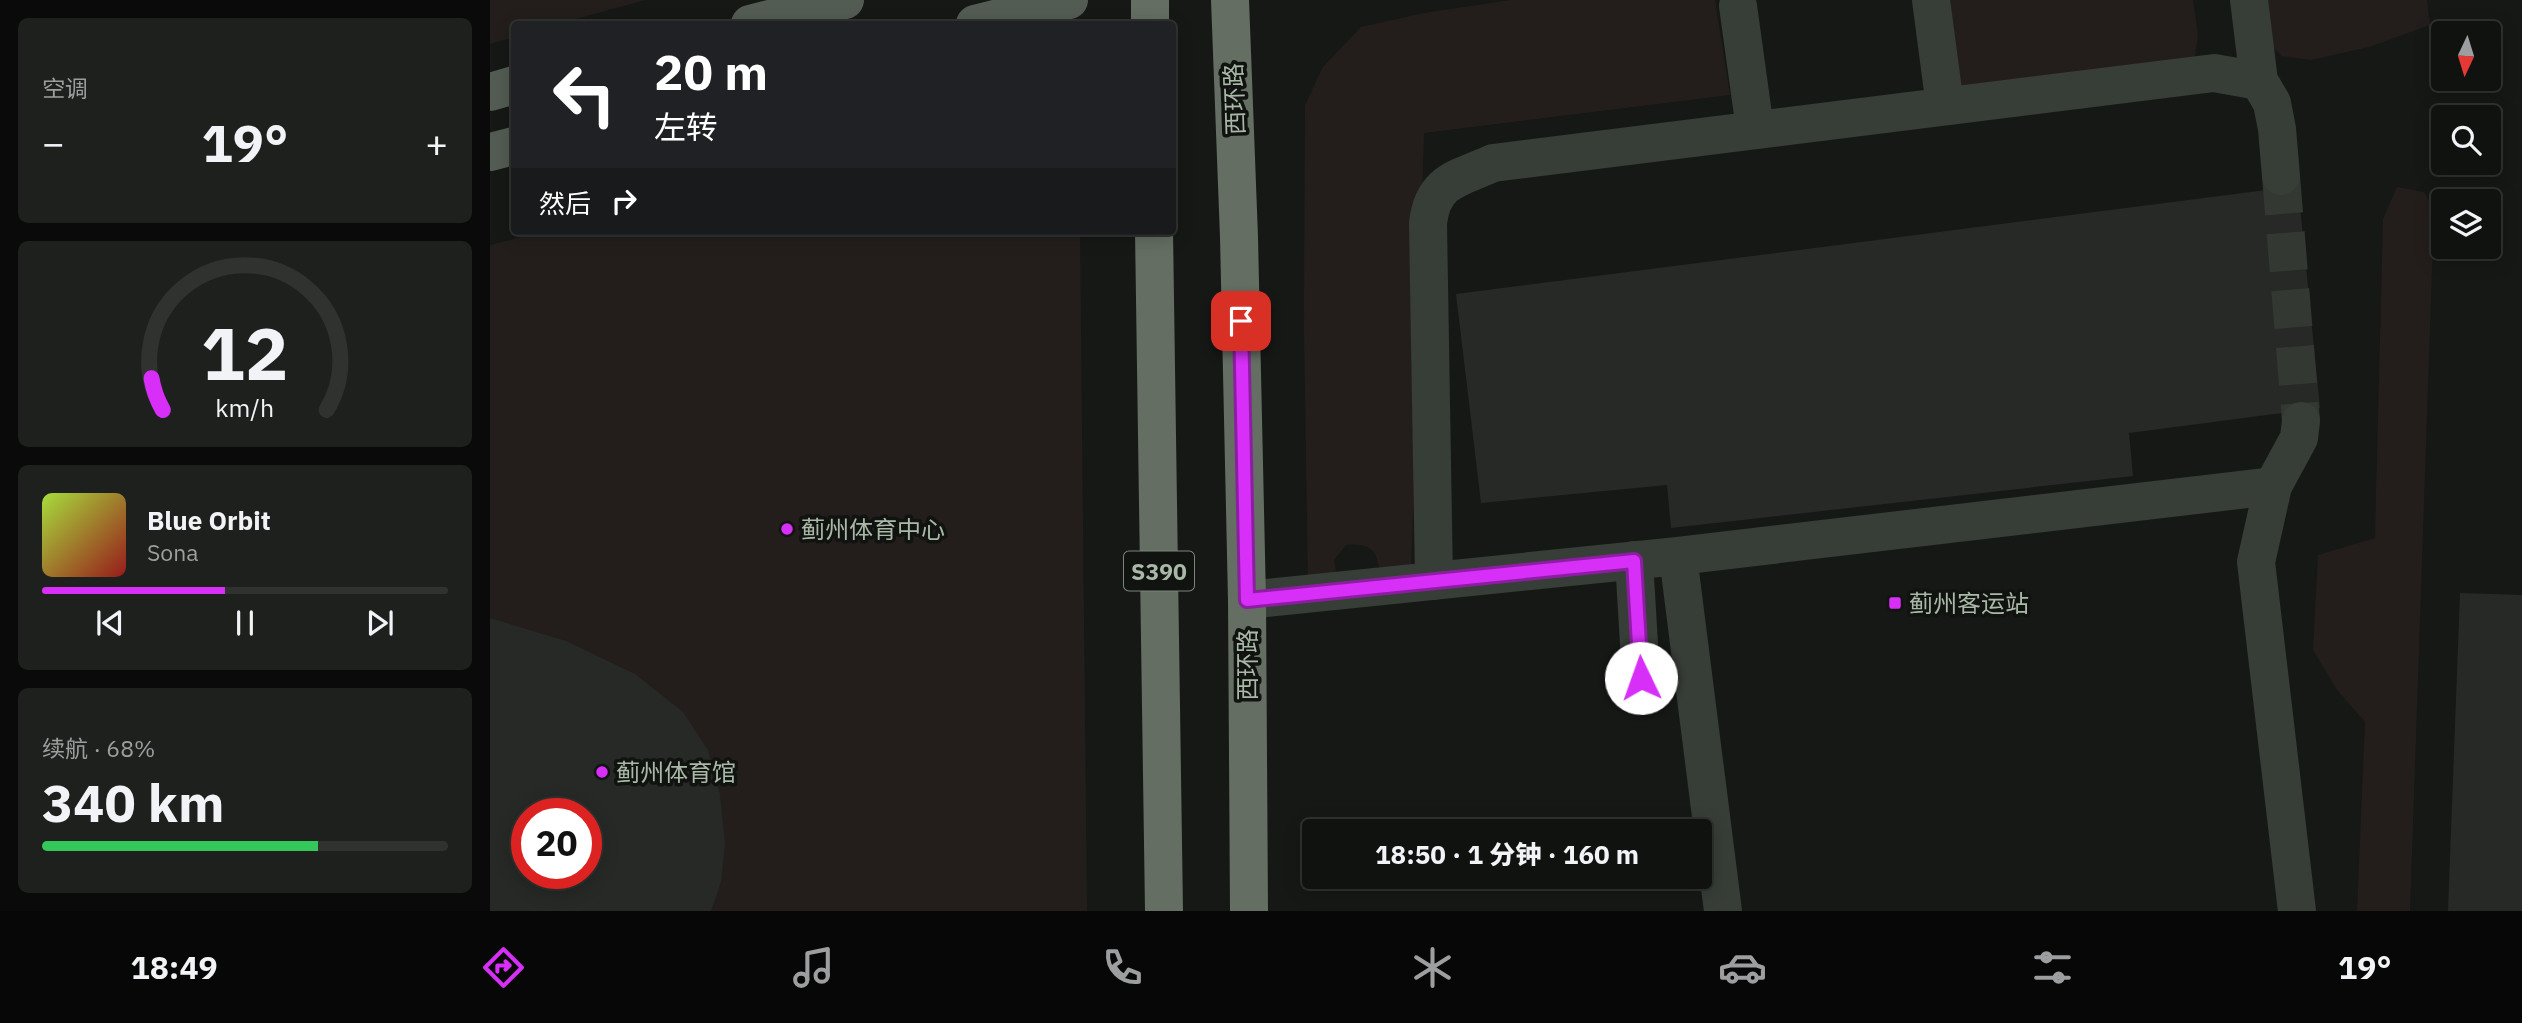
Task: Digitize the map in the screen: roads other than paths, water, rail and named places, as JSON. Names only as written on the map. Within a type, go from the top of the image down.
[{"type":"highway","points":[[1150,0],[1150,21]]},
{"type":"highway","name":"西环路","points":[[1230,0],[1239,237],[1247,600],[1249,911]]},
{"type":"highway","name":"S390","points":[[1154,235],[1164,911]]},
{"type":"main road","points":[[762,21],[845,0]]},
{"type":"main road","points":[[987,21],[1069,0]]},
{"type":"main road","points":[[490,92],[511,86]]},
{"type":"main road","points":[[490,152],[511,147]]},
{"type":"lane","points":[[1931,0],[1945,106]]},
{"type":"lane","points":[[2249,0],[2259,81],[2272,103],[2281,176]]},
{"type":"lane","points":[[1738,6],[1755,129]]},
{"type":"lane","points":[[1434,581],[1428,223],[1430,204],[1442,187],[1493,163],[1755,129],[2214,73],[2259,81]]},
{"type":"lane","points":[[2297,911],[2256,562],[2273,486],[2299,438],[2301,421]]},
{"type":"lane","points":[[1247,600],[1634,561],[2273,486]]},
{"type":"lane","points":[[1678,556],[1723,911]]},
{"type":"lane","points":[[1634,561],[1641,678]]},
{"type":"tunnel","points":[[2281,176],[2301,421]]},
{"type":"place","name":"蓟州体育中心","points":[[787,529]]},
{"type":"place","name":"蓟州客运站","points":[[1895,603]]},
{"type":"place","name":"蓟州体育馆","points":[[602,772]]}]
